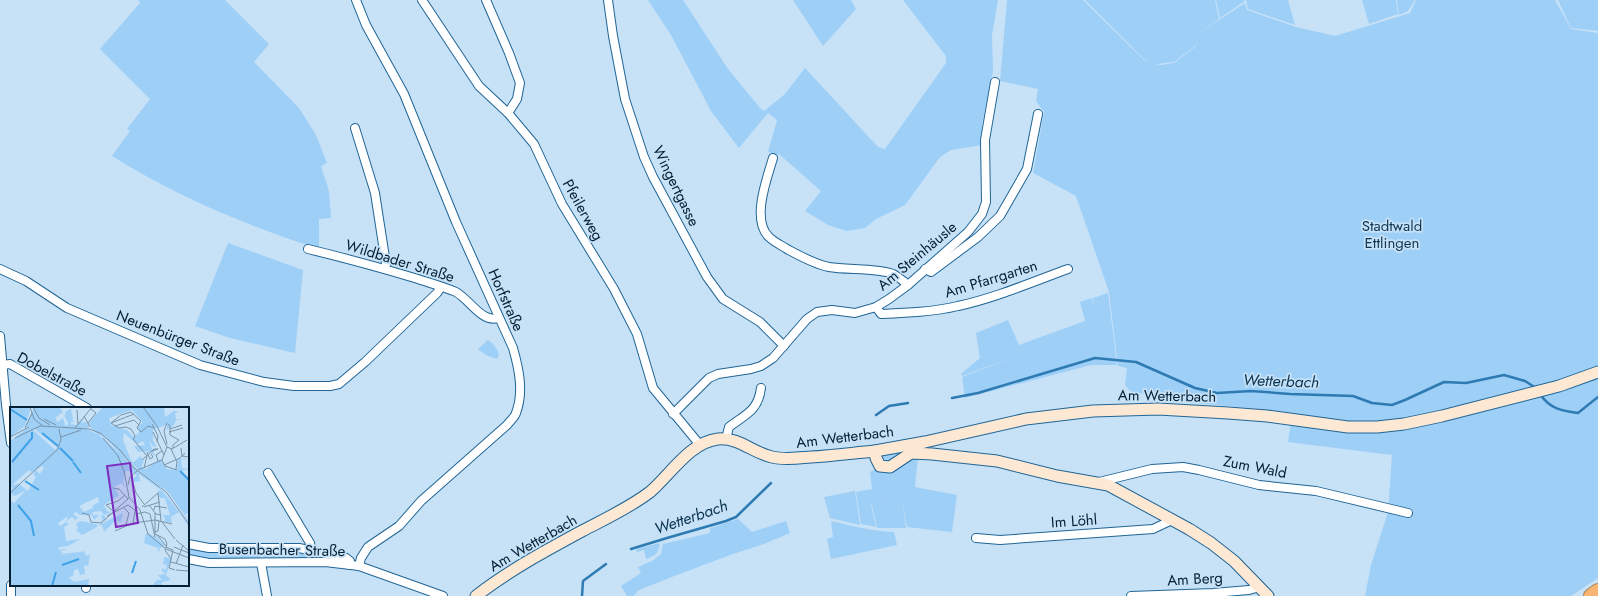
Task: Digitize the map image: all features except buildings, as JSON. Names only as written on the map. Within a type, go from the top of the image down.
[{"type":"highway","points":[[1591,596],[1598,591]]},
{"type":"main road","name":"Am Wetterbach","points":[[476,596],[488,586],[542,553],[616,514],[637,501],[664,480],[693,450],[709,441],[726,439],[742,444],[764,455],[778,458],[837,455],[875,451],[925,442],[1018,420],[1078,411],[1158,409],[1267,416],[1348,427],[1377,427],[1404,424],[1442,416],[1574,382],[1598,372]]},
{"type":"main road","points":[[875,451],[878,463],[884,468],[895,464],[907,454],[923,453],[997,460],[1057,476],[1108,485],[1201,535],[1234,560],[1268,596]]},
{"type":"street","name":"Horfstraße","points":[[356,0],[366,25],[410,108],[456,222],[498,318],[513,348],[520,390],[516,414],[507,425],[421,501],[399,526],[368,547],[361,558],[359,566]]},
{"type":"street","name":"Pfeilerweg","points":[[422,0],[479,86],[508,113],[534,144],[562,204],[614,289],[637,334],[653,388],[700,445]]},
{"type":"street","points":[[486,0],[520,83],[517,99],[508,113]]},
{"type":"street","name":"Wingertgasse","points":[[608,0],[625,99],[644,157],[653,177],[707,277],[723,299],[760,322],[784,346]]},
{"type":"street","name":"Am Steinhäusle","points":[[673,414],[709,378],[718,374],[750,370],[761,366],[773,358],[807,319],[817,312],[832,310],[855,313],[876,307],[908,285],[968,232],[982,214],[986,202],[985,140],[987,121],[995,82]]},
{"type":"street","points":[[925,269],[931,272],[978,237],[1000,216],[1027,169],[1038,114]]},
{"type":"street","points":[[355,128],[375,193],[386,269]]},
{"type":"street","points":[[773,158],[762,194],[761,220],[768,237],[774,242],[814,262],[829,267],[892,274],[908,285]]},
{"type":"street","name":"Wildbader Straße","points":[[308,249],[386,269],[441,287],[461,295],[484,316],[493,320],[498,318]]},
{"type":"street","name":"Neuenbürger Straße","points":[[0,269],[26,281],[67,308],[187,359],[235,375],[264,382],[294,386],[330,386],[339,384],[366,362],[437,293],[441,287]]},
{"type":"street","name":"Am Pfarrgarten","points":[[876,307],[881,314],[888,314],[958,306],[994,296],[1068,269]]},
{"type":"street","points":[[0,336],[10,435]]},
{"type":"street","name":"Dobelstraße","points":[[3,365],[10,364],[84,407]]},
{"type":"street","points":[[726,439],[729,427],[755,407],[760,400],[761,388]]},
{"type":"street","name":"Zum Wald","points":[[1096,482],[1152,469],[1183,467],[1258,485],[1316,491],[1408,513]]},
{"type":"street","points":[[268,473],[310,543],[311,550]]},
{"type":"street","name":"Im Löhl","points":[[976,538],[1000,540],[1153,529],[1172,520]]},
{"type":"street","points":[[189,544],[209,548],[300,548],[346,558],[350,561],[350,565]]},
{"type":"street","name":"Busenbacher Straße","points":[[189,559],[209,563],[325,562],[359,566],[443,596]]},
{"type":"street","points":[[261,563],[267,596]]},
{"type":"street","name":"Am Berg","points":[[1130,596],[1249,590],[1260,587]]},
{"type":"green space","points":[[138,0],[225,0],[269,44],[254,62],[299,108],[316,135],[327,163],[321,166],[329,191],[331,218],[319,219],[319,249],[212,209],[137,171],[112,156],[130,131],[127,129],[150,99],[100,49],[140,3]]},
{"type":"green space","points":[[648,0],[683,0],[728,69],[764,111],[785,94],[805,68],[878,147],[885,149],[946,63],[946,56],[903,0],[998,0],[992,35],[993,71],[982,124],[982,145],[951,150],[940,157],[905,205],[876,219],[865,228],[847,231],[828,225],[805,211],[821,191],[779,154],[778,156],[768,152],[777,120],[768,113],[739,148],[711,111],[671,35]]},
{"type":"green space","points":[[793,0],[851,0],[856,9],[823,46]]},
{"type":"green space","name":"Stadtwald Ettlingen","points":[[1007,0],[1083,0],[1144,60],[1149,62],[1144,59],[1085,0],[1215,0],[1219,19],[1199,33],[1245,3],[1247,10],[1296,27],[1335,36],[1410,13],[1416,0],[1555,0],[1571,29],[1598,33],[1598,578],[1571,596],[1365,596],[1371,565],[1388,512],[1392,455],[1288,442],[1292,415],[1258,409],[1184,402],[1182,395],[1132,393],[1125,385],[1127,368],[1118,366],[1109,292],[1076,196],[1033,173],[1044,112],[1036,101],[1038,89],[1000,81]],"holes":[[[1199,33],[1195,47],[1174,63],[1161,65],[1156,64],[1174,62],[1195,46]]]},
{"type":"green space","points":[[1216,0],[1244,0],[1245,1],[1220,18]]},
{"type":"green space","points":[[1246,0],[1288,0],[1295,25],[1248,9]]},
{"type":"green space","points":[[1362,0],[1396,0],[1398,14],[1369,24]]},
{"type":"green space","points":[[1397,0],[1415,0],[1408,11],[1399,15]]},
{"type":"green space","points":[[1558,0],[1598,0],[1598,31],[1571,28]]},
{"type":"green space","points":[[228,243],[303,270],[295,353],[230,338],[195,326]]},
{"type":"green space","points":[[1108,293],[1117,365],[1091,365],[965,398],[962,377],[1016,356],[962,376],[961,374],[980,358],[976,333],[1008,320],[1019,345],[1085,321],[1080,302],[1092,298],[1094,308],[1093,298]]},
{"type":"green space","points":[[488,340],[497,350],[499,355],[497,359],[486,355],[478,349]]},
{"type":"green space","points":[[904,452],[892,460],[884,461],[881,457],[885,453]]},
{"type":"green space","points":[[918,457],[915,487],[957,495],[952,532],[907,527],[902,500],[906,528],[877,528],[872,505],[901,497],[871,505],[876,527],[861,524],[856,492],[872,489],[870,472],[876,469],[886,473]]},
{"type":"green space","points":[[855,491],[860,525],[830,518],[824,497]]},
{"type":"green space","points":[[738,519],[752,532],[786,521],[790,533],[639,590],[633,596],[627,596],[621,586],[641,573],[638,567],[652,561],[661,554],[663,544],[710,533],[710,528]]},
{"type":"green space","points":[[831,521],[894,532],[897,545],[831,559],[827,539],[833,537]]},
{"type":"green space","points":[[660,543],[656,554],[646,559],[644,550],[637,552],[636,549]]},
{"type":"green space","points":[[189,546],[260,550],[261,559],[209,558],[189,554]]},
{"type":"green space","points":[[263,550],[300,550],[339,560],[303,558],[264,559]]},
{"type":"waterway","name":"Wetterbach","points":[[952,398],[978,393],[1095,358],[1136,362],[1195,388],[1217,393],[1251,391],[1353,396],[1372,403],[1392,405],[1444,382],[1466,383],[1504,375],[1525,381],[1536,388]]},
{"type":"waterway","name":"Wetterbach","points":[[1540,394],[1552,406],[1578,413],[1598,397]]},
{"type":"waterway","name":"Wetterbach","points":[[876,415],[889,406],[908,403]]},
{"type":"waterway","name":"Wetterbach","points":[[631,549],[736,517],[771,483]]},
{"type":"waterway","name":"Wetterbach","points":[[582,596],[583,581],[606,564]]}]
